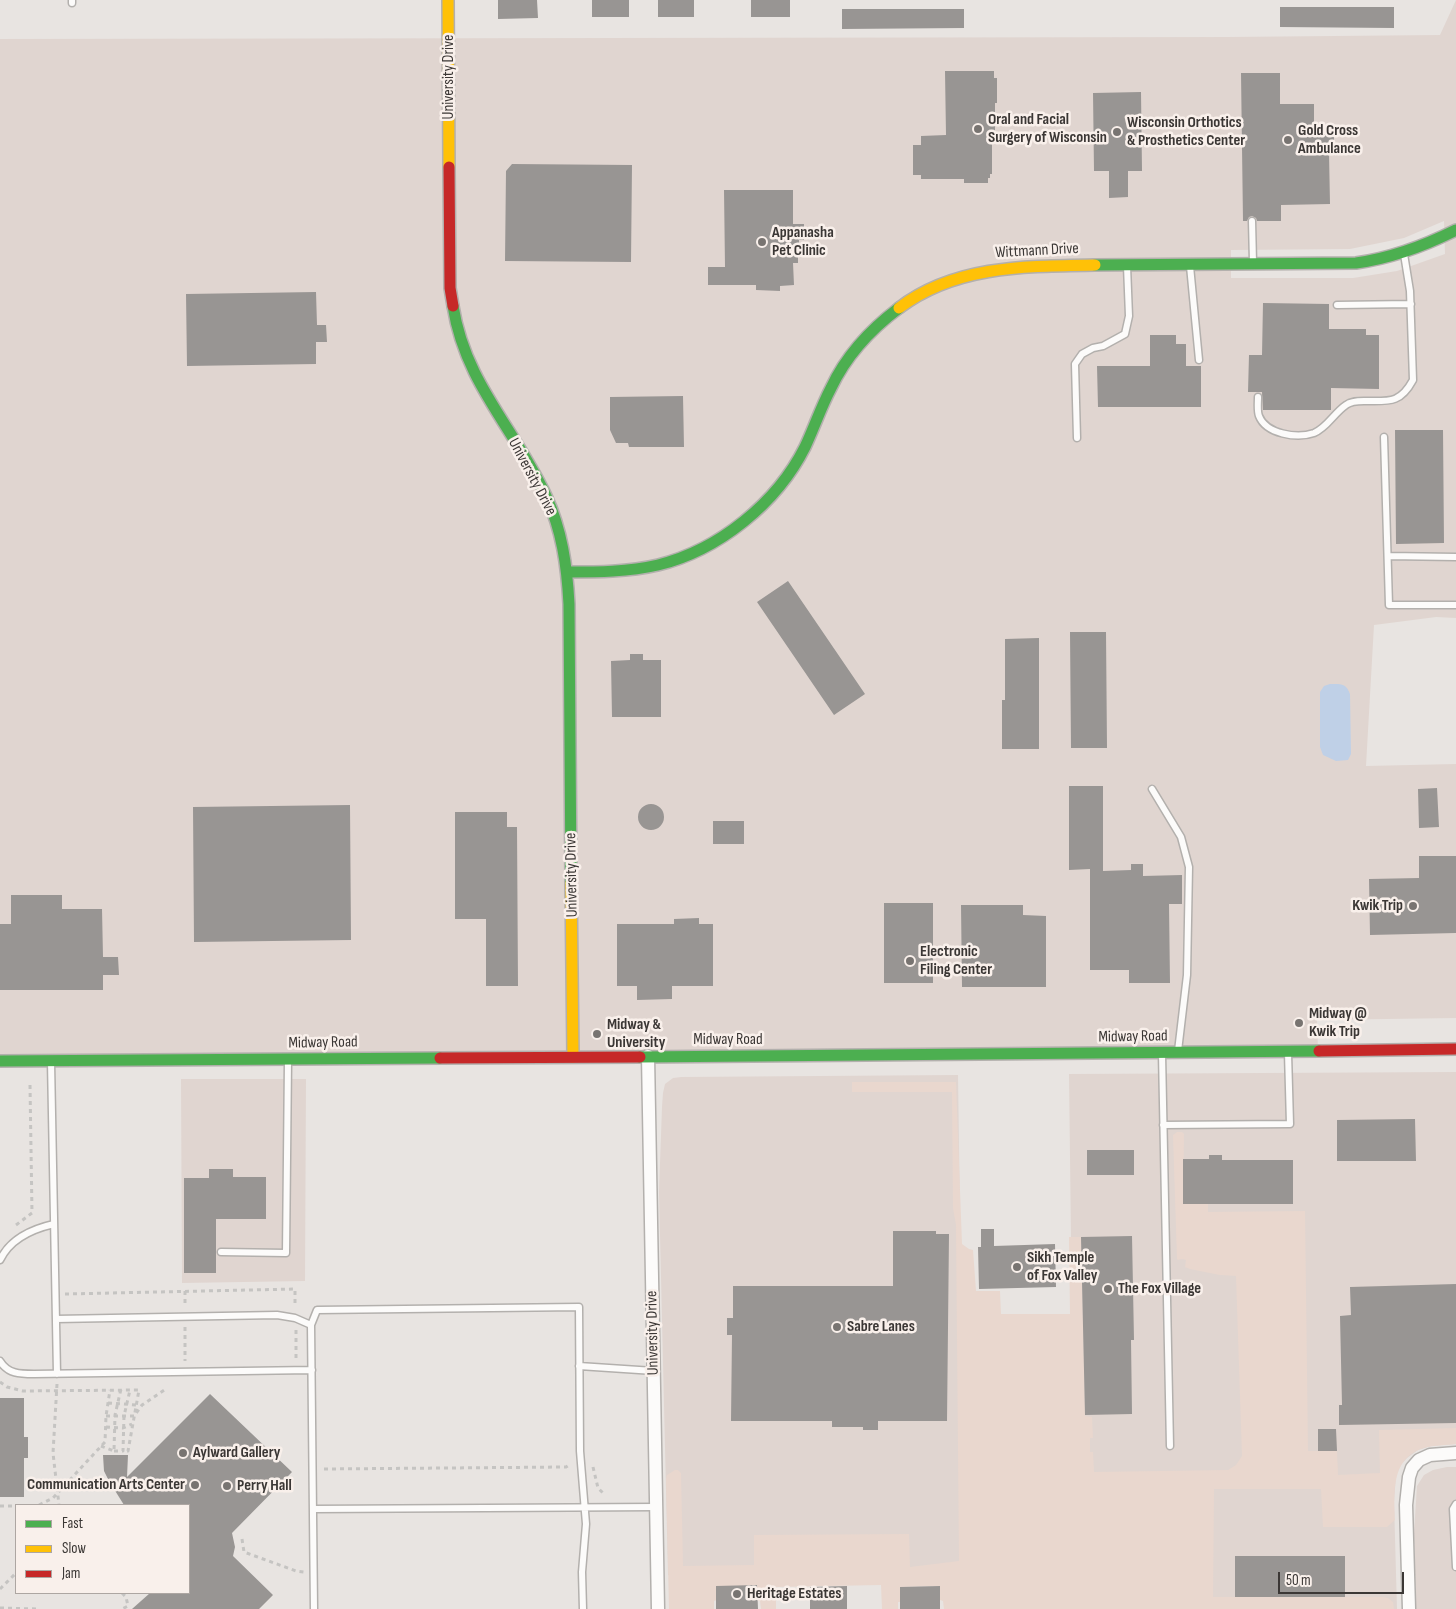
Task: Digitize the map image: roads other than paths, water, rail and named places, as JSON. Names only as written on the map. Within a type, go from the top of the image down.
[{"type":"street","name":"University Drive","points":[[448,0],[450,288],[455,320],[464,351],[476,378],[546,496],[564,551],[567,572],[573,1056]]},
{"type":"street","name":"Wittmann Drive","points":[[567,572],[606,572],[637,569],[672,560],[701,549],[730,532],[776,491],[794,467],[808,441],[837,376],[857,348],[879,324],[929,289],[983,271],[1011,267],[1044,265],[1356,263],[1404,253],[1456,230]]},
{"type":"street","name":"Midway Road","points":[[0,1061],[970,1055],[1456,1049]]},
{"type":"street","name":"University Drive","points":[[648,1056],[658,1609]]},
{"type":"street","points":[[1408,1609],[1406,1506],[1409,1477],[1412,1468],[1419,1460],[1430,1455],[1456,1453]]},
{"type":"lane","points":[[1252,221],[1253,264]]},
{"type":"lane","points":[[1258,397],[1258,416],[1264,425],[1278,433],[1296,436],[1314,433],[1326,425],[1346,405],[1356,401],[1396,399],[1408,390],[1413,380],[1411,304],[1404,253]]},
{"type":"lane","points":[[1077,438],[1075,364],[1082,354],[1124,334],[1130,316],[1127,265]]},
{"type":"lane","points":[[1190,265],[1199,360]]},
{"type":"lane","points":[[1337,305],[1411,304]]},
{"type":"lane","points":[[1384,437],[1389,605],[1456,605]]},
{"type":"lane","points":[[1388,556],[1456,557]]},
{"type":"lane","points":[[1152,789],[1181,837],[1189,867],[1187,975],[1178,1052]]},
{"type":"lane","points":[[1163,1126],[1290,1124],[1288,1051]]},
{"type":"lane","points":[[1162,1053],[1170,1446]]},
{"type":"lane","points":[[221,1252],[286,1253],[288,1060]]},
{"type":"lane","points":[[51,1061],[57,1374]]},
{"type":"lane","points":[[0,1260],[9,1247],[21,1236],[39,1227],[54,1224]]},
{"type":"lane","points":[[314,1609],[311,1325],[317,1310],[579,1307],[581,1459],[586,1524],[582,1572],[583,1609]]},
{"type":"lane","points":[[56,1319],[277,1315],[293,1317],[311,1325]]},
{"type":"lane","points":[[0,1361],[4,1367],[14,1372],[28,1374],[312,1370]]},
{"type":"lane","points":[[579,1366],[654,1371]]},
{"type":"lane","points":[[1456,1504],[1453,1509],[1456,1567]]},
{"type":"lane","points":[[314,1509],[656,1506]]},
{"type":"water","points":[[1330,684],[1343,685],[1350,694],[1351,754],[1348,760],[1336,761],[1323,755],[1320,747],[1320,692],[1324,686]]},
{"type":"place","name":"Oral and Facial Surgery of Wisconsin","points":[[978,129]]},
{"type":"place","name":"Wisconsin Orthotics & Prosthetics Center","points":[[1117,132]]},
{"type":"place","name":"Gold Cross Ambulance","points":[[1288,140]]},
{"type":"place","name":"Appanasha Pet Clinic","points":[[762,242]]},
{"type":"place","name":"Kwik Trip","points":[[1413,906]]},
{"type":"place","name":"Electronic Filing Center","points":[[910,961]]},
{"type":"place","name":"Midway @ Kwik Trip","points":[[1299,1023]]},
{"type":"place","name":"Midway & University","points":[[597,1034]]},
{"type":"place","name":"Sikh Temple of Fox Valley","points":[[1017,1267]]},
{"type":"place","name":"The Fox Village","points":[[1108,1289]]},
{"type":"place","name":"Sabre Lanes","points":[[837,1327]]},
{"type":"place","name":"Aylward Gallery","points":[[183,1453]]},
{"type":"place","name":"Communication Arts Center","points":[[195,1485]]},
{"type":"place","name":"Perry Hall","points":[[227,1486]]},
{"type":"place","name":"Heritage Estates","points":[[737,1594]]}]
